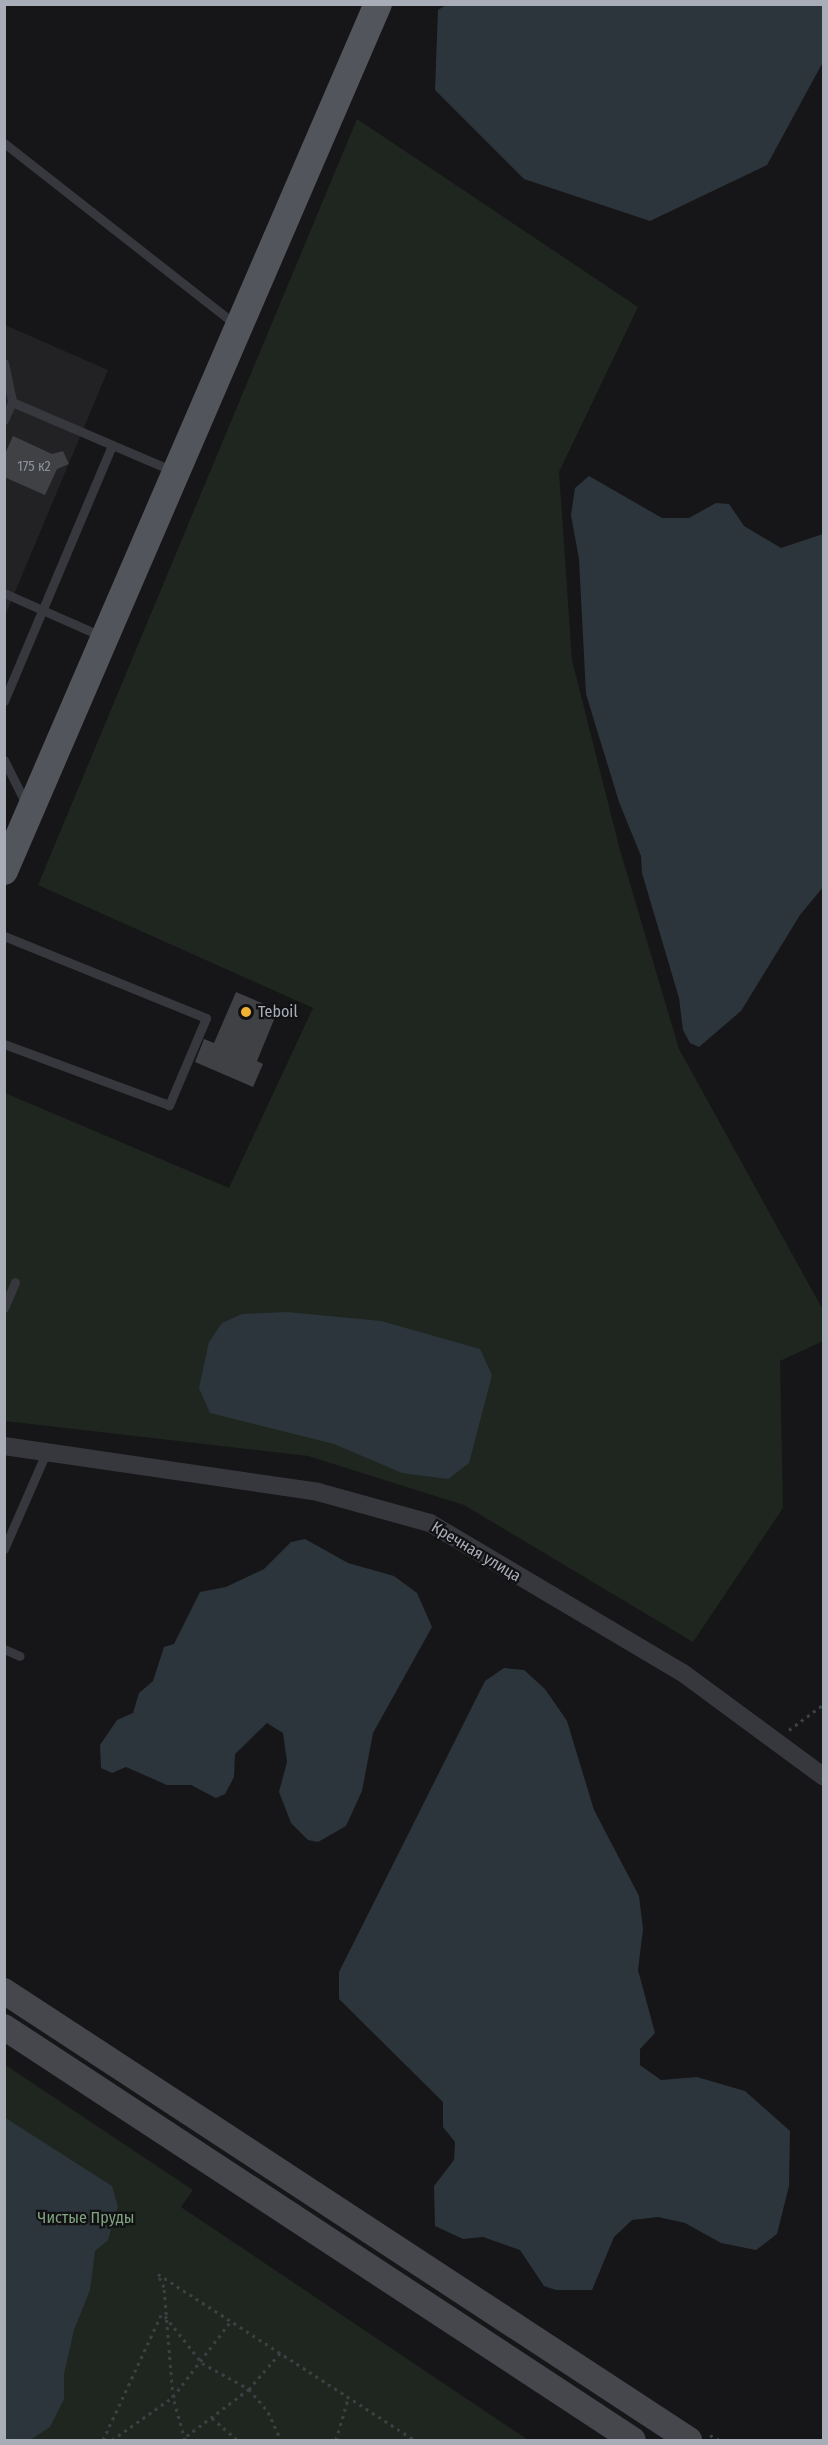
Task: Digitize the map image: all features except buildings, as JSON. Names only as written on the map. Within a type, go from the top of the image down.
[{"type":"main road","points":[[4,871],[378,4]]},
{"type":"main road","points":[[4,1991],[689,2440]]},
{"type":"main road","points":[[4,2027],[633,2440]]},
{"type":"street","name":"Кречная улица","points":[[4,1446],[318,1492],[430,1523],[683,1673],[771,1742],[824,1777]]},
{"type":"lane","points":[[4,143],[239,328]]},
{"type":"lane","points":[[4,363],[12,402],[4,420]]},
{"type":"lane","points":[[12,402],[176,472]]},
{"type":"lane","points":[[4,701],[112,445]]},
{"type":"lane","points":[[4,593],[105,638]]},
{"type":"lane","points":[[4,760],[30,813]]},
{"type":"lane","points":[[4,936],[206,1018],[169,1105],[4,1044]]},
{"type":"lane","points":[[4,1308],[15,1282]]},
{"type":"lane","points":[[4,1549],[46,1453]]},
{"type":"lane","points":[[4,1649],[20,1656]]},
{"type":"path","points":[[771,1742],[824,1704]]},
{"type":"path","points":[[280,2353],[249,2389],[185,2439],[172,2397],[163,2311],[164,2287],[158,2274],[415,2440]]},
{"type":"path","points":[[163,2311],[173,2332],[202,2363],[249,2389],[268,2412],[281,2440]]},
{"type":"path","points":[[103,2440],[163,2311]]},
{"type":"path","points":[[112,2440],[172,2397],[202,2363],[231,2321]]},
{"type":"path","points":[[336,2440],[348,2398]]},
{"type":"path","points":[[212,2418],[237,2440]]},
{"type":"shaded area","points":[[448,4],[823,5],[823,62],[767,165],[650,221],[524,179],[435,90],[438,10]]},
{"type":"shaded area","points":[[5,325],[108,370],[5,616]]},
{"type":"shaded area","points":[[589,476],[662,518],[689,518],[716,503],[729,504],[744,526],[781,548],[823,534],[823,887],[800,915],[741,1011],[699,1047],[690,1043],[683,1030],[679,998],[642,873],[641,856],[619,802],[586,694],[579,559],[571,515],[575,488]]},
{"type":"shaded area","points":[[287,1312],[381,1321],[480,1349],[492,1375],[469,1463],[448,1479],[402,1473],[334,1444],[210,1413],[199,1388],[209,1342],[222,1323],[242,1314]]},
{"type":"shaded area","points":[[305,1539],[348,1563],[394,1576],[417,1593],[432,1627],[373,1733],[362,1791],[346,1826],[318,1842],[308,1840],[291,1823],[279,1792],[287,1762],[283,1733],[267,1723],[235,1754],[234,1777],[225,1794],[216,1798],[191,1785],[167,1785],[126,1767],[112,1773],[101,1768],[100,1745],[117,1720],[133,1713],[139,1693],[153,1681],[164,1647],[174,1644],[200,1592],[226,1587],[264,1569],[291,1542]]},
{"type":"shaded area","points":[[504,1668],[524,1670],[545,1689],[567,1721],[594,1810],[639,1896],[643,1929],[638,1970],[655,2033],[640,2049],[640,2065],[661,2080],[697,2077],[745,2091],[790,2131],[789,2186],[777,2234],[756,2250],[721,2243],[685,2223],[658,2217],[632,2220],[614,2237],[592,2290],[556,2290],[544,2286],[520,2250],[483,2237],[463,2239],[435,2226],[434,2186],[454,2160],[455,2142],[443,2127],[443,2102],[339,1999],[339,1972],[485,1681]]},
{"type":"shaded area","points":[[4,2117],[112,2186],[118,2207],[108,2240],[95,2251],[90,2290],[74,2330],[64,2374],[64,2399],[50,2427],[30,2440],[5,2440]]},
{"type":"green space","points":[[357,119],[638,307],[559,472],[572,660],[620,850],[679,1049],[823,1310],[823,1341],[780,1361],[783,1508],[693,1642],[464,1505],[308,1456],[5,1421],[5,1093],[229,1188],[313,1008],[38,885]]},
{"type":"green space","name":"Чистые Пруды","points":[[4,2064],[193,2190],[181,2207],[528,2440],[5,2440]]},
{"type":"place","name":"Teboil","points":[[246,1012]]}]
